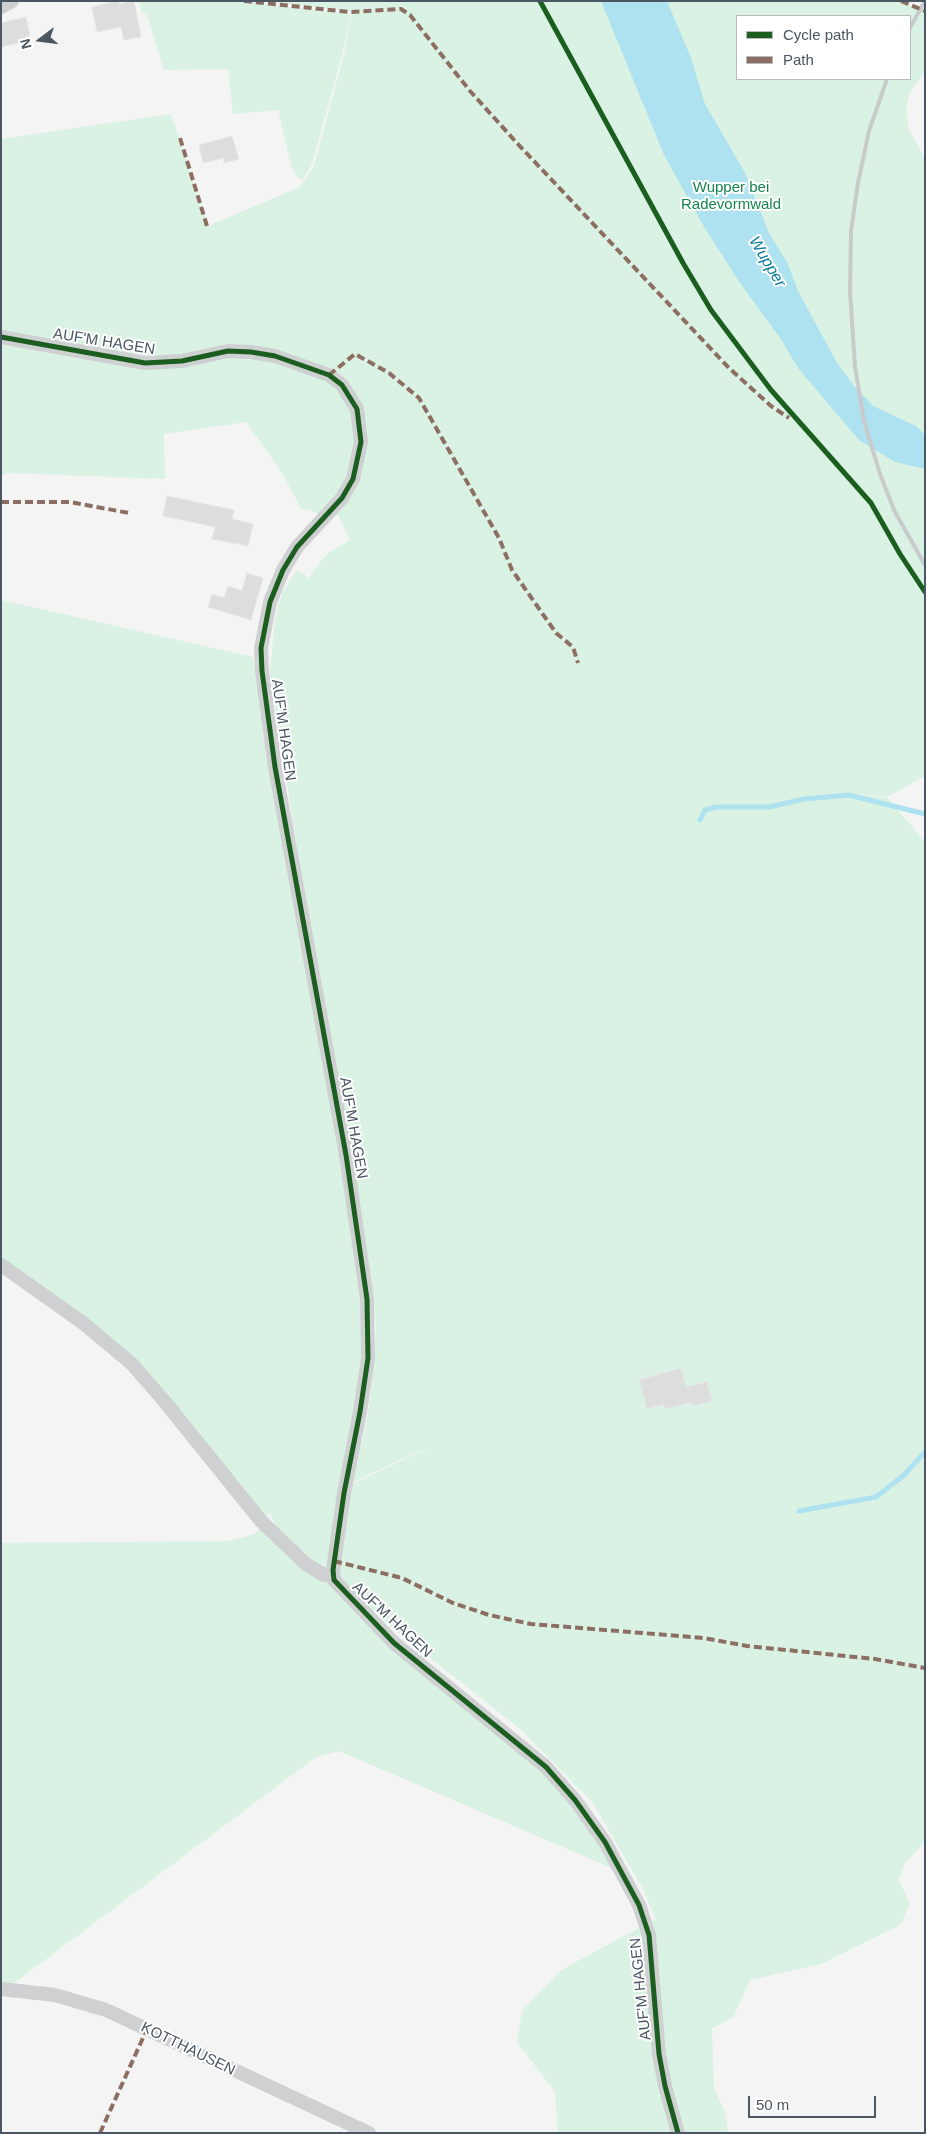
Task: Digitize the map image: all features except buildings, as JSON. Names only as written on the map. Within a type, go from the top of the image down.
[{"type":"street","points":[[1,7],[12,1]]},
{"type":"street","name":"AUF'M HAGEN","points":[[1,337],[145,363],[182,361],[228,351],[275,356],[329,375],[346,390],[359,417],[360,452],[353,479],[342,498],[297,547],[283,570],[270,602],[261,648],[262,671],[275,767],[346,1155],[367,1299],[369,1329],[366,1367],[360,1412],[344,1493],[333,1575],[336,1585],[394,1643],[546,1767],[575,1800],[605,1842],[639,1905],[649,1935],[659,2054],[665,2086],[678,2133]]},
{"type":"street","points":[[1,1265],[78,1319],[132,1364],[261,1521],[306,1564],[324,1574],[333,1575]]},
{"type":"street","name":"KOTTHAUSEN","points":[[1,1989],[55,1994],[106,2010],[369,2133]]},
{"type":"green space","points":[[139,1],[235,1],[351,14],[343,51],[312,164],[302,181],[292,169],[278,110],[233,114],[228,69],[164,70],[147,15],[142,14]]},
{"type":"green space","name":"Wupper bei Radevormwald","points":[[263,1],[899,1],[923,11],[925,8],[925,72],[910,92],[906,109],[909,130],[925,158],[925,776],[887,797],[822,791],[888,798],[925,842],[925,1841],[904,1865],[899,1880],[910,1904],[900,1925],[821,1964],[750,1980],[734,2016],[712,2029],[714,2087],[726,2115],[728,2133],[558,2133],[555,2092],[517,2042],[522,2011],[561,1970],[656,1919],[643,1889],[593,1803],[520,1729],[392,1628],[277,1529],[270,1513],[265,1520],[121,1349],[1,1263],[1,600],[253,657],[286,864],[340,1156],[360,1299],[362,1356],[355,1411],[339,1490],[415,1454],[435,1450],[415,1453],[353,1482],[368,1414],[376,1329],[374,1298],[352,1154],[299,862],[270,673],[275,618],[282,593],[297,570],[308,578],[327,554],[350,540],[338,515],[324,517],[308,509],[302,510],[282,473],[246,422],[164,434],[165,479],[10,473],[1,475],[1,341],[163,359],[1,332],[1,139],[171,114],[208,226],[300,187],[314,166],[345,51],[352,11]]},
{"type":"green space","points":[[262,1526],[546,1768],[621,1872],[339,1751],[316,1757],[13,1984],[1,1981],[1,1543],[228,1541],[255,1534]]},
{"type":"water","name":"Wupper","points":[[601,1],[667,1],[691,58],[705,104],[745,173],[769,233],[788,264],[798,291],[837,363],[854,386],[873,406],[916,426],[925,435],[925,469],[895,462],[859,440],[798,368],[781,339],[740,283],[703,225],[664,155]]},
{"type":"waterway","points":[[700,820],[705,810],[716,807],[769,807],[804,799],[849,795],[925,814]]},
{"type":"waterway","points":[[799,1511],[876,1497],[904,1475],[925,1452]]},
{"type":"railway","points":[[911,26],[925,1]]},
{"type":"railway","points":[[887,80],[869,131],[858,183],[851,231],[850,291],[855,367],[864,421],[880,474],[894,510],[925,565]]},
{"type":"marked path","points":[[244,1],[350,12],[401,9],[410,15],[470,91],[516,142],[729,368],[771,406],[789,418]]},
{"type":"marked path","points":[[901,1],[925,11]]},
{"type":"marked path","points":[[180,138],[207,226]]},
{"type":"marked path","points":[[329,375],[355,354],[389,373],[419,398],[499,538],[512,570],[556,633],[573,647],[578,663]]},
{"type":"marked path","points":[[1,502],[70,502],[129,513]]},
{"type":"marked path","points":[[334,1561],[402,1578],[453,1603],[489,1615],[531,1624],[704,1638],[747,1646],[875,1659],[925,1668]]},
{"type":"marked path","points":[[100,2133],[147,2029]]},
{"type":"cycle path","points":[[540,1],[683,263],[711,310],[771,390],[871,503],[900,554],[925,592]]},
{"type":"cycle path","points":[[1,337],[145,363],[182,361],[228,351],[275,356],[329,375],[342,385],[357,409],[361,442],[353,479],[342,498],[297,547],[283,570],[270,602],[261,648],[262,671],[275,767],[346,1155],[367,1299],[368,1358],[360,1412],[344,1493],[333,1570],[334,1580],[394,1643],[546,1767],[575,1800],[605,1842],[639,1905],[649,1935],[659,2054],[665,2086],[678,2133]]}]
